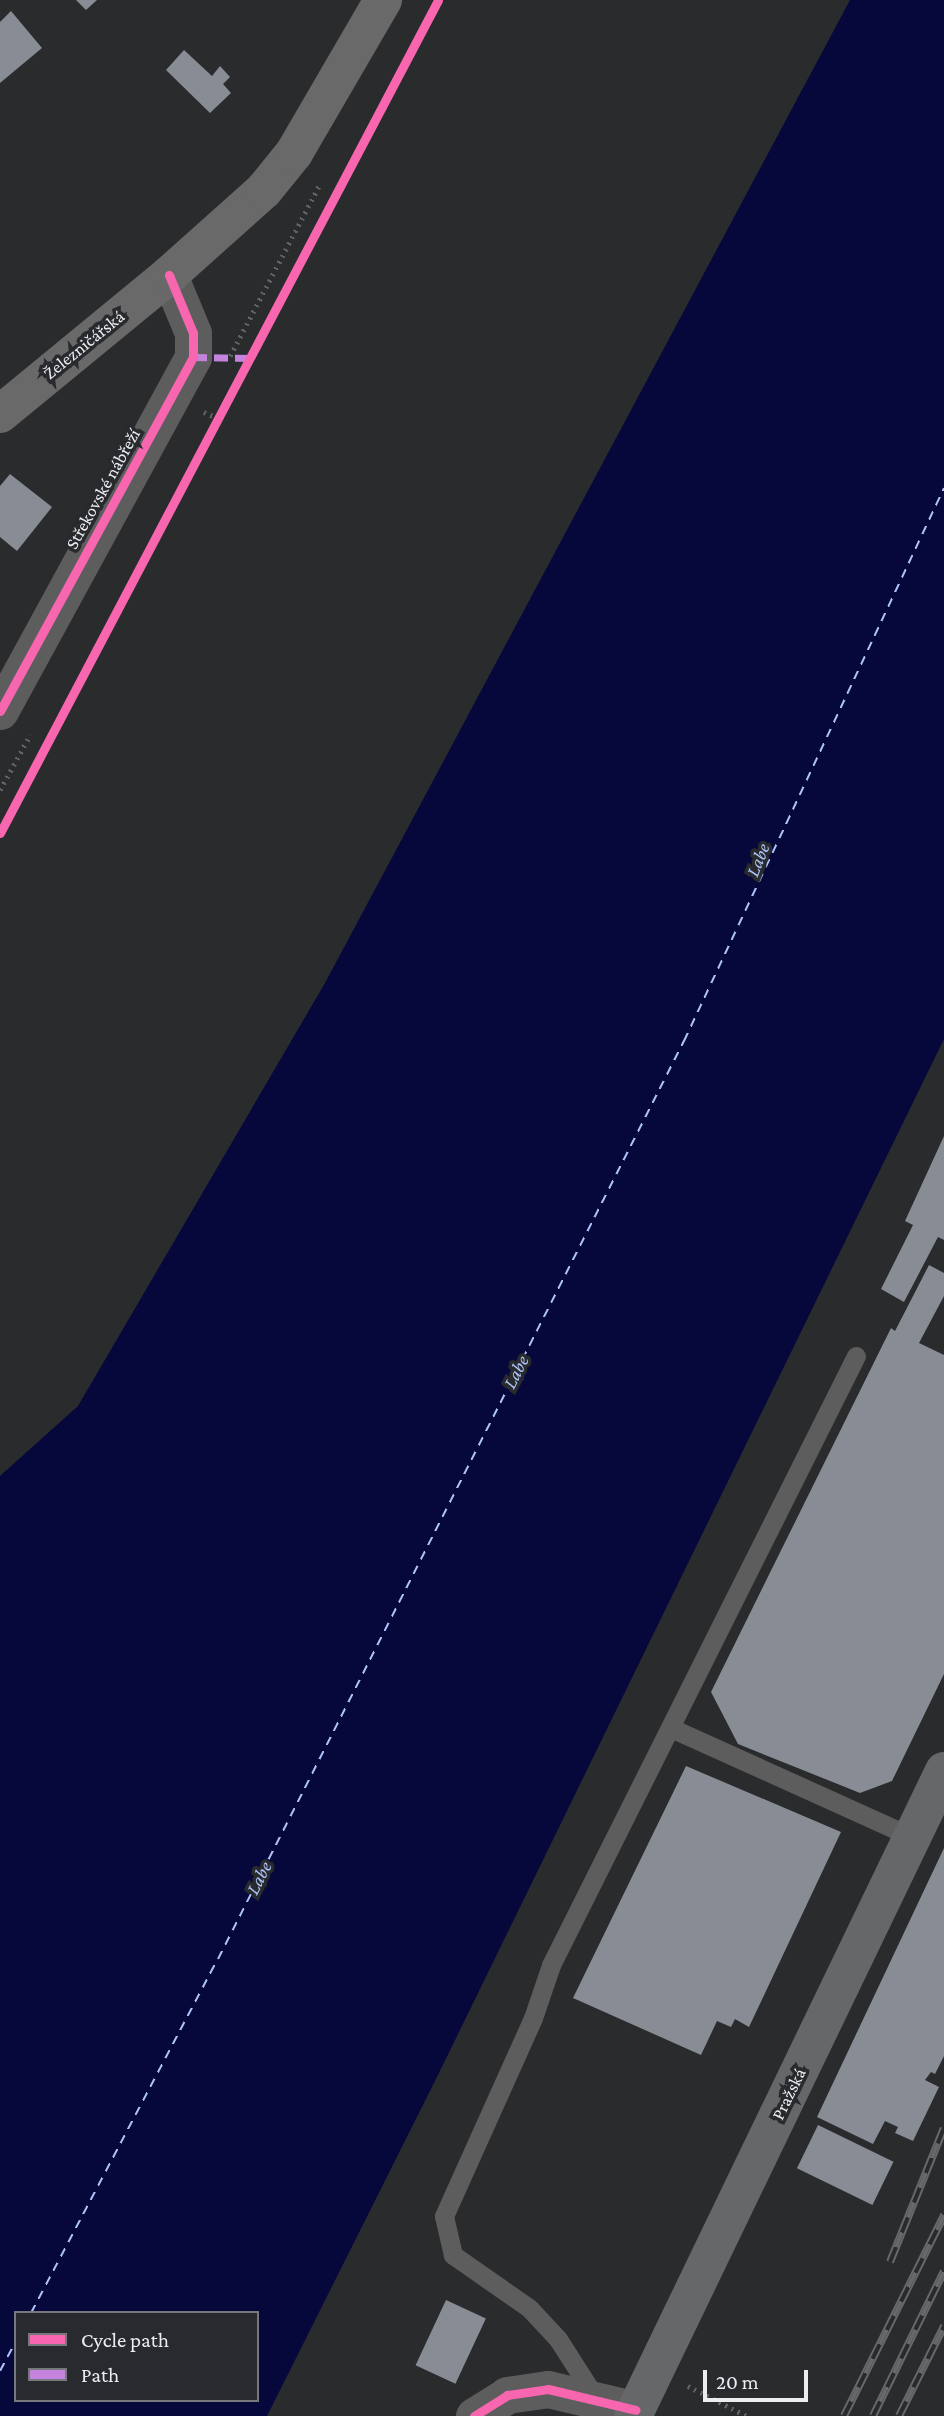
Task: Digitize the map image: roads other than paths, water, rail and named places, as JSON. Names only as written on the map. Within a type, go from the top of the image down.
[{"type":"main road","points":[[169,275],[264,190],[294,153],[383,0]]},
{"type":"main road","name":"Železničářská","points":[[0,414],[169,275]]},
{"type":"main road","name":"Pražská","points":[[635,2413],[944,1772]]},
{"type":"street","name":"Střekovské nábřeží","points":[[0,711],[192,357],[193,333],[169,275]]},
{"type":"street","points":[[474,2416],[507,2395],[548,2389],[635,2413]]},
{"type":"lane","points":[[598,2401],[558,2339],[529,2308],[453,2255],[444,2216],[533,2018],[551,1965],[856,1356]]},
{"type":"lane","points":[[671,1728],[912,1838]]},
{"type":"water","name":"Labe","points":[[850,0],[944,0],[944,1039],[438,2075],[267,2416],[0,2416],[0,1476],[78,1406],[325,983]]},
{"type":"railway","points":[[890,2262],[944,2128]]},
{"type":"railway","points":[[844,2416],[944,2215]]},
{"type":"railway","points":[[873,2416],[944,2271]]},
{"type":"railway","points":[[899,2416],[944,2326]]}]
